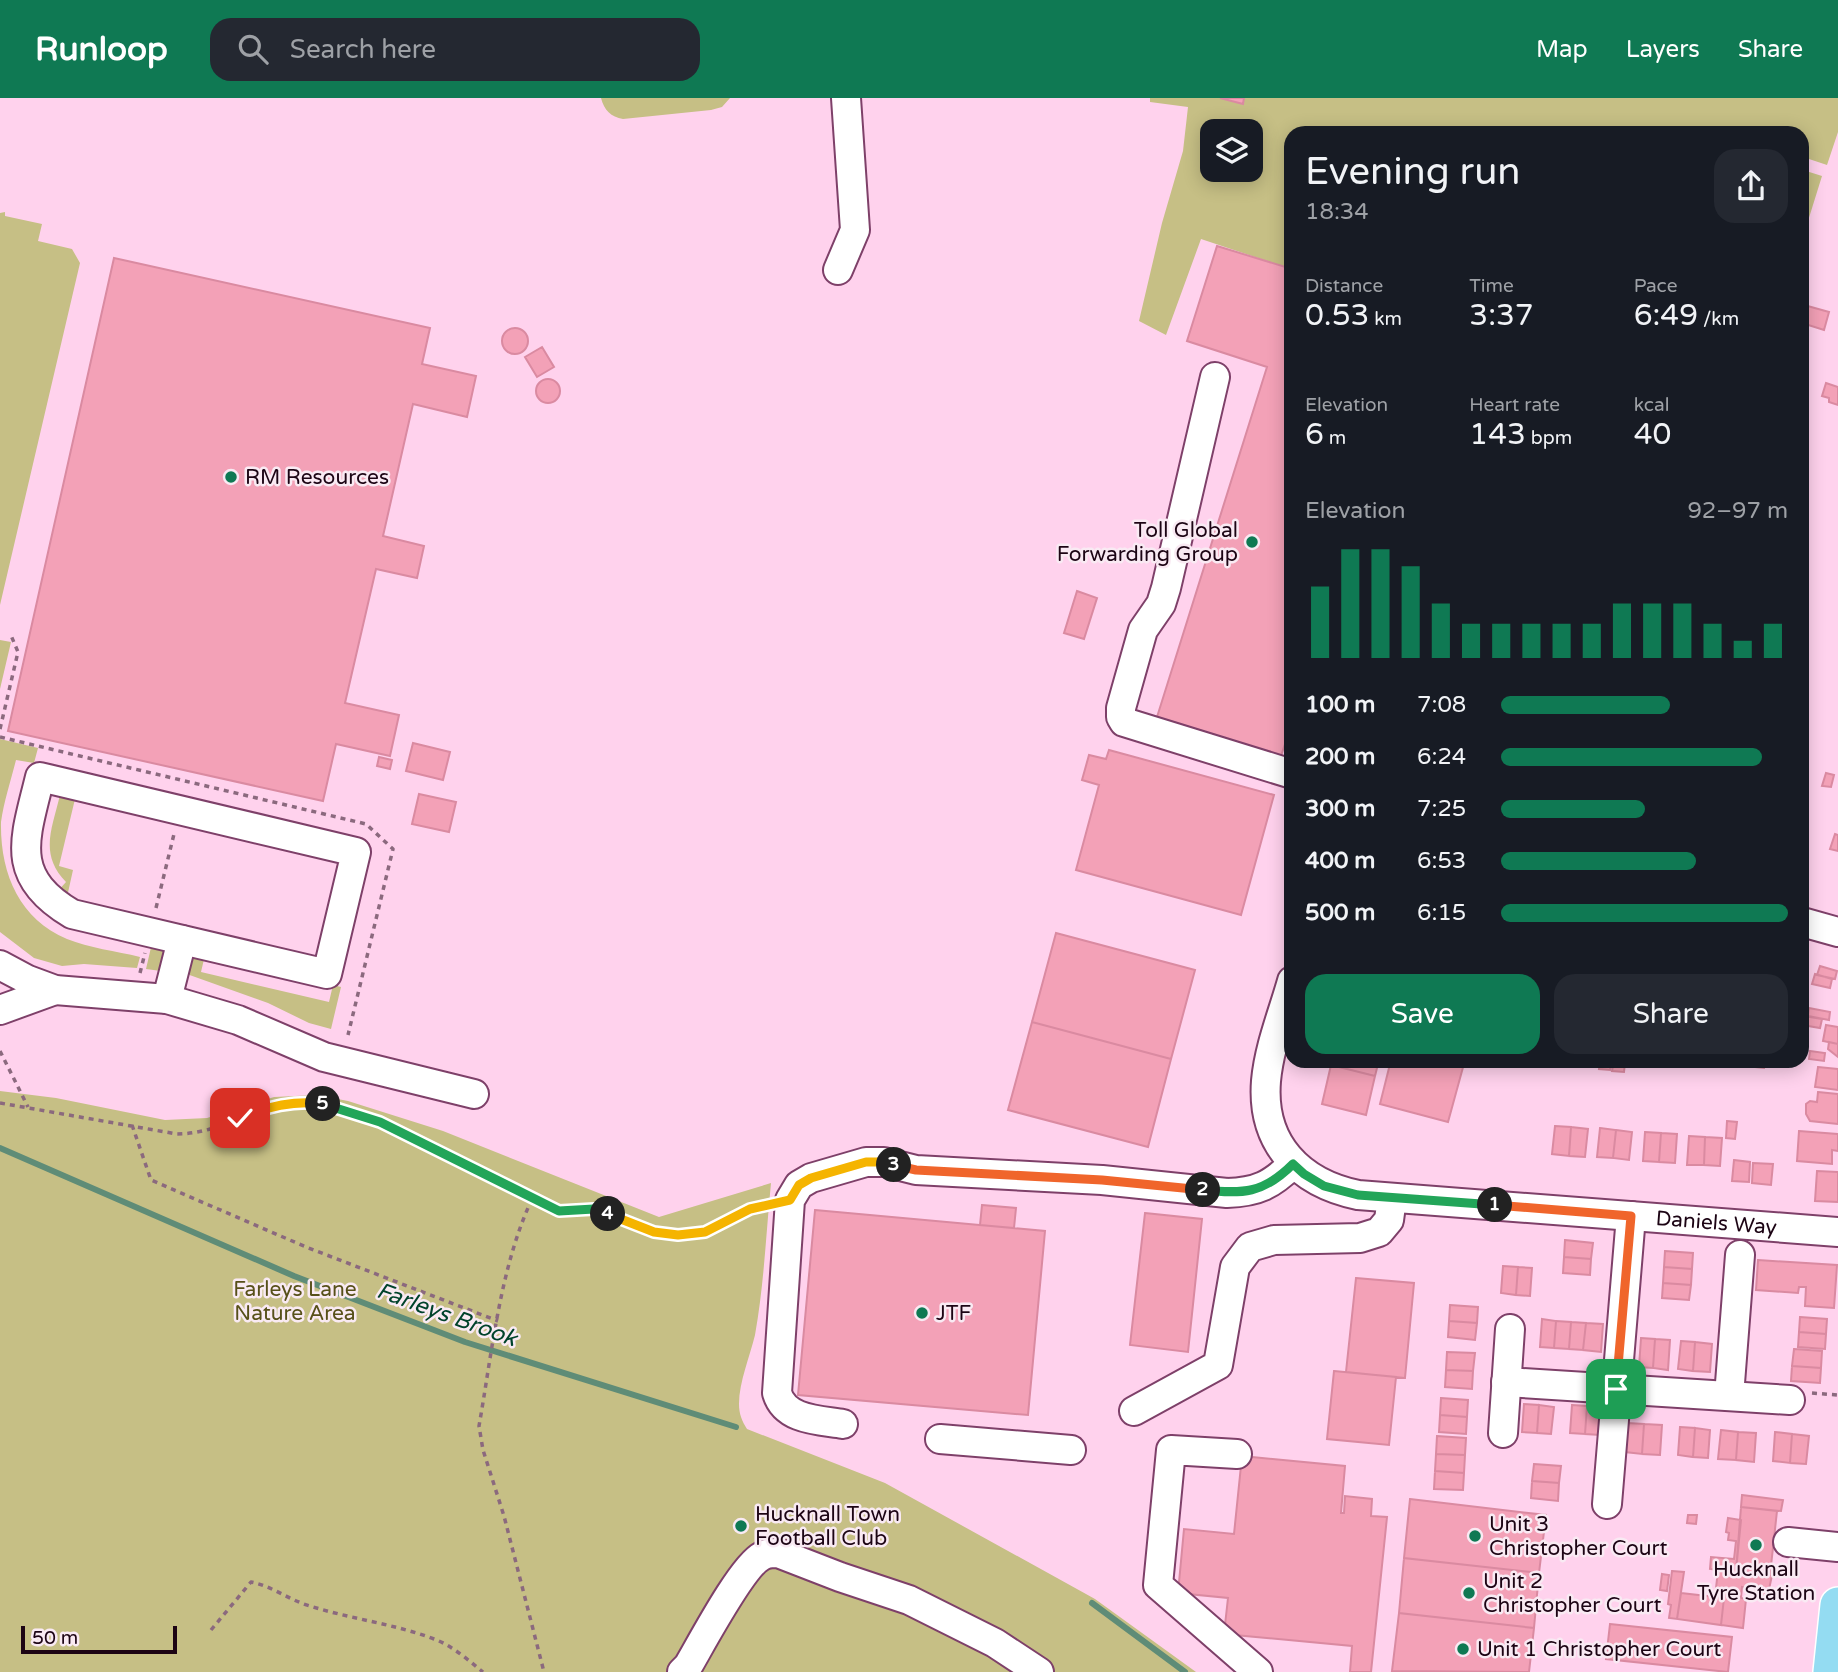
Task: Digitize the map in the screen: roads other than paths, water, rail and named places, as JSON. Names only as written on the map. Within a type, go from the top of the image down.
[{"type":"main road","points":[[1832,1672],[1838,1605]]},
{"type":"street","points":[[838,270],[855,230],[846,98]]},
{"type":"street","points":[[1215,377],[1166,589],[1161,604],[1143,630],[1121,708],[1121,718],[1124,722],[1284,772]]},
{"type":"street","points":[[40,778],[356,852],[327,974],[181,940],[72,914],[39,890],[27,867],[26,839],[40,778]]},
{"type":"street","points":[[1809,924],[1838,932]]},
{"type":"street","points":[[167,999],[181,940]]},
{"type":"street","points":[[0,965],[55,990],[167,999],[238,1020],[324,1057],[474,1094]]},
{"type":"street","points":[[0,977],[0,997]]},
{"type":"street","points":[[0,1010],[55,990]]},
{"type":"street","name":"Daniels Way","points":[[1284,1009],[1266,1081],[1270,1121],[1276,1137],[1293,1164],[1313,1180],[1331,1189],[1392,1198],[1838,1232]]},
{"type":"street","points":[[843,1424],[793,1413],[780,1403],[777,1392],[790,1200],[799,1185],[811,1178],[866,1162],[884,1162],[916,1170],[1102,1180],[1245,1192],[1274,1181],[1293,1164]]},
{"type":"street","points":[[1134,1411],[1218,1365],[1235,1267],[1250,1247],[1274,1240],[1360,1238],[1379,1232],[1389,1220],[1392,1198]]},
{"type":"street","points":[[1607,1504],[1631,1216]]},
{"type":"street","points":[[1729,1396],[1740,1255]]},
{"type":"street","points":[[1503,1433],[1510,1329]]},
{"type":"street","points":[[1506,1382],[1790,1400]]},
{"type":"street","points":[[940,1439],[1070,1450]]},
{"type":"street","points":[[1237,1454],[1171,1450],[1158,1585],[1258,1672]]},
{"type":"street","points":[[1788,1542],[1838,1547]]},
{"type":"street","points":[[682,1672],[747,1571],[760,1557],[778,1553],[909,1600],[995,1643],[1039,1672]]},
{"type":"waterway","name":"Farleys Brook","points":[[0,1148],[294,1276],[465,1342],[736,1427]]},
{"type":"waterway","points":[[1092,1603],[1185,1672]]},
{"type":"place","name":"RM Resources","points":[[231,477]]},
{"type":"place","name":"Toll Global Forwarding Group","points":[[1252,542]]},
{"type":"place","name":"JTF","points":[[922,1313]]},
{"type":"place","name":"Hucknall Town Football Club","points":[[741,1526]]},
{"type":"place","name":"Unit 3 Christopher Court","points":[[1475,1536]]},
{"type":"place","name":"Hucknall Tyre Station","points":[[1756,1545]]},
{"type":"place","name":"Unit 2 Christopher Court","points":[[1469,1593]]},
{"type":"place","name":"Unit 1 Christopher Court","points":[[1463,1649]]},
{"type":"park label","name":"Farleys Lane Nature Area","points":[[295,1301]]}]
